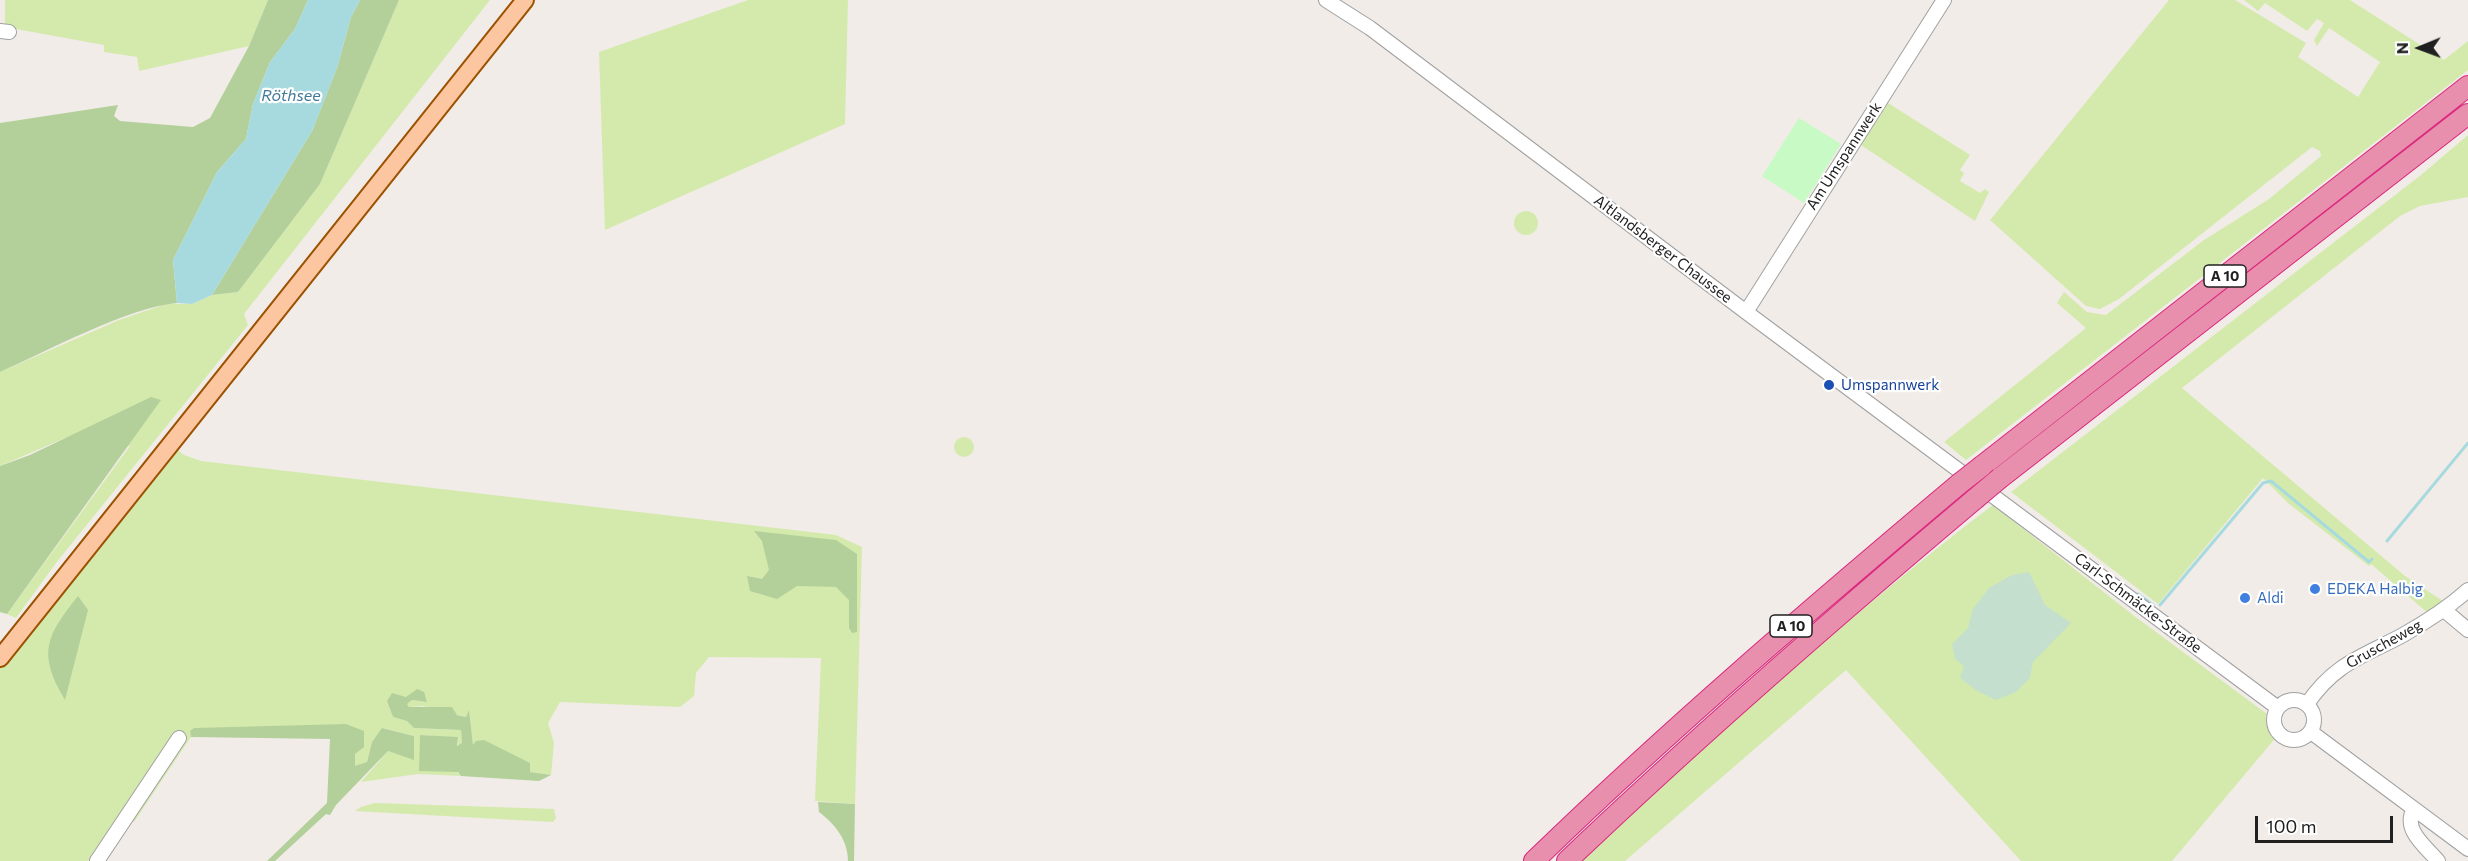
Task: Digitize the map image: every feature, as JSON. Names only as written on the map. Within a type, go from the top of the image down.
[{"type":"highway","name":"A 10","points":[[1534,861],[1633,765],[1813,607],[1959,484],[2468,86]]},
{"type":"highway","name":"A 10","points":[[1567,861],[1688,746],[1830,621],[2000,478],[2468,114]]},
{"type":"main road","points":[[0,658],[525,0]]},
{"type":"street","name":"Altlandsberger Chaussee","points":[[1326,0],[1370,28],[1746,312],[1999,499]]},
{"type":"street","name":"Am Umspannwerk","points":[[1746,312],[1944,0]]},
{"type":"street","name":"Carl-Schmäcke-Straße","points":[[1999,499],[2278,708]]},
{"type":"street","name":"Gruscheweg","points":[[2307,704],[2325,680],[2349,662],[2401,636],[2444,610],[2468,590]]},
{"type":"street","points":[[2444,610],[2468,630]]},
{"type":"street","points":[[2292,700],[2307,704],[2315,719],[2311,732],[2296,740],[2284,738],[2274,723],[2278,708],[2292,700]]},
{"type":"street","points":[[2311,732],[2468,849]]},
{"type":"street","points":[[97,861],[179,738]]},
{"type":"street","points":[[2414,809],[2410,816],[2411,828],[2438,861]]},
{"type":"green space","points":[[5,0],[268,0],[249,46],[139,71],[137,57],[104,52],[104,45],[5,27]]},
{"type":"green space","points":[[268,0],[308,0],[295,29],[270,62],[253,104],[246,139],[217,172],[173,260],[177,303],[158,306],[112,321],[0,372],[0,123],[118,105],[114,116],[120,121],[193,127],[210,118],[249,46]]},
{"type":"green space","points":[[360,0],[399,0],[320,184],[238,292],[212,295],[312,131],[337,68],[351,17]]},
{"type":"green space","points":[[399,0],[490,0],[244,314],[248,325],[56,563],[16,618],[7,614],[130,446],[65,438],[0,466],[0,372],[119,320],[166,304],[192,304],[212,295],[238,292],[320,184]]},
{"type":"green space","points":[[748,0],[848,0],[845,124],[605,230],[599,52]]},
{"type":"green space","points":[[2169,0],[2235,0],[2306,43],[2298,57],[2358,97],[2380,62],[2329,28],[2317,46],[2314,40],[2324,23],[2317,19],[2307,31],[2265,3],[2258,11],[2244,0],[2350,0],[2444,60],[2468,41],[2468,70],[1966,460],[1944,442],[2086,328],[2057,303],[2064,292],[2087,312],[2106,315],[2204,240],[2269,199],[2321,156],[2320,151],[2312,147],[2119,299],[2100,309],[2086,306],[1990,220]]},
{"type":"green space","points":[[1888,103],[1970,155],[1960,170],[1964,173],[1960,181],[1980,193],[1985,189],[1989,192],[1975,221],[1861,145]]},
{"type":"green space","points":[[1799,118],[1841,144],[1804,203],[1762,176]]},
{"type":"green space","points":[[2468,135],[2468,197],[2420,206],[2400,216],[2182,388],[2405,576],[2452,607],[2429,614],[2371,564],[2369,566],[2288,503],[2263,478],[2158,604],[2011,492],[2421,175]]},
{"type":"green space","points":[[1526,211],[1531,212],[1537,218],[1537,228],[1531,234],[1526,235],[1521,234],[1515,228],[1514,223],[1515,218],[1521,212]]},
{"type":"green space","points":[[151,397],[161,400],[7,614],[0,612],[0,466],[30,455]]},
{"type":"green space","points":[[964,437],[971,440],[974,447],[971,454],[964,457],[957,454],[954,447],[957,440]]},
{"type":"green space","points":[[174,447],[184,455],[201,461],[836,535],[862,547],[855,804],[815,801],[821,658],[709,657],[696,673],[694,696],[680,707],[560,702],[548,723],[554,743],[551,775],[530,772],[473,746],[469,711],[466,717],[423,706],[409,707],[406,704],[412,700],[427,702],[406,697],[387,701],[393,717],[407,721],[414,728],[461,730],[462,743],[458,747],[458,738],[421,735],[461,776],[418,774],[361,782],[388,751],[414,759],[414,736],[383,728],[372,742],[367,762],[354,767],[355,754],[364,731],[190,731],[191,737],[134,822],[129,820],[173,736],[88,861],[0,861],[0,668],[38,615]]},
{"type":"green space","points":[[1993,505],[2133,615],[2267,714],[2278,735],[2172,861],[2021,861],[1846,670],[1625,861],[1581,861],[1668,779],[1816,649]]},
{"type":"green space","points":[[754,531],[836,540],[857,554],[857,632],[852,633],[849,628],[849,600],[836,587],[797,586],[777,599],[750,591],[747,576],[762,579],[769,570],[762,541]]},
{"type":"green space","points":[[2029,572],[2045,605],[2071,623],[2033,662],[2030,678],[2016,692],[1996,700],[1977,691],[1960,678],[1964,666],[1955,659],[1952,644],[1968,628],[1973,609],[1989,588],[2012,575]]},
{"type":"green space","points":[[78,596],[88,610],[65,700],[51,670],[48,657],[49,645],[52,634]]},
{"type":"green space","points":[[417,689],[424,692],[427,702],[412,700],[407,704],[409,707],[452,707],[457,715],[466,717],[469,710],[473,745],[476,741],[484,740],[530,763],[530,772],[551,775],[539,781],[461,776],[458,772],[419,771],[420,735],[458,737],[457,746],[462,743],[461,730],[414,728],[407,721],[393,717],[387,701],[392,693],[406,697]]},
{"type":"green space","points":[[346,724],[364,731],[364,747],[355,754],[355,766],[367,762],[372,742],[382,728],[414,736],[414,760],[388,751],[336,805],[330,815],[326,814],[275,861],[267,861],[327,803],[330,739],[191,737],[190,731],[194,728]]},
{"type":"green space","points":[[818,802],[855,804],[854,861],[848,861],[843,839],[835,827],[819,812]]},
{"type":"green space","points":[[375,803],[554,809],[556,818],[553,822],[355,811]]},
{"type":"water","name":"Röthsee","points":[[308,0],[360,0],[351,17],[337,68],[312,131],[212,295],[192,304],[177,303],[173,260],[217,172],[246,139],[253,104],[270,62],[295,29]]},
{"type":"waterway","points":[[2387,541],[2468,443]]},
{"type":"waterway","points":[[2160,605],[2263,483],[2271,481],[2369,562],[2372,559]]},
{"type":"waterway","points":[[2138,594],[2153,605]]},
{"type":"place","name":"Umspannwerk","points":[[1829,385]]},
{"type":"place","name":"EDEKA Halbig","points":[[2315,589]]},
{"type":"place","name":"Aldi","points":[[2245,598]]}]
